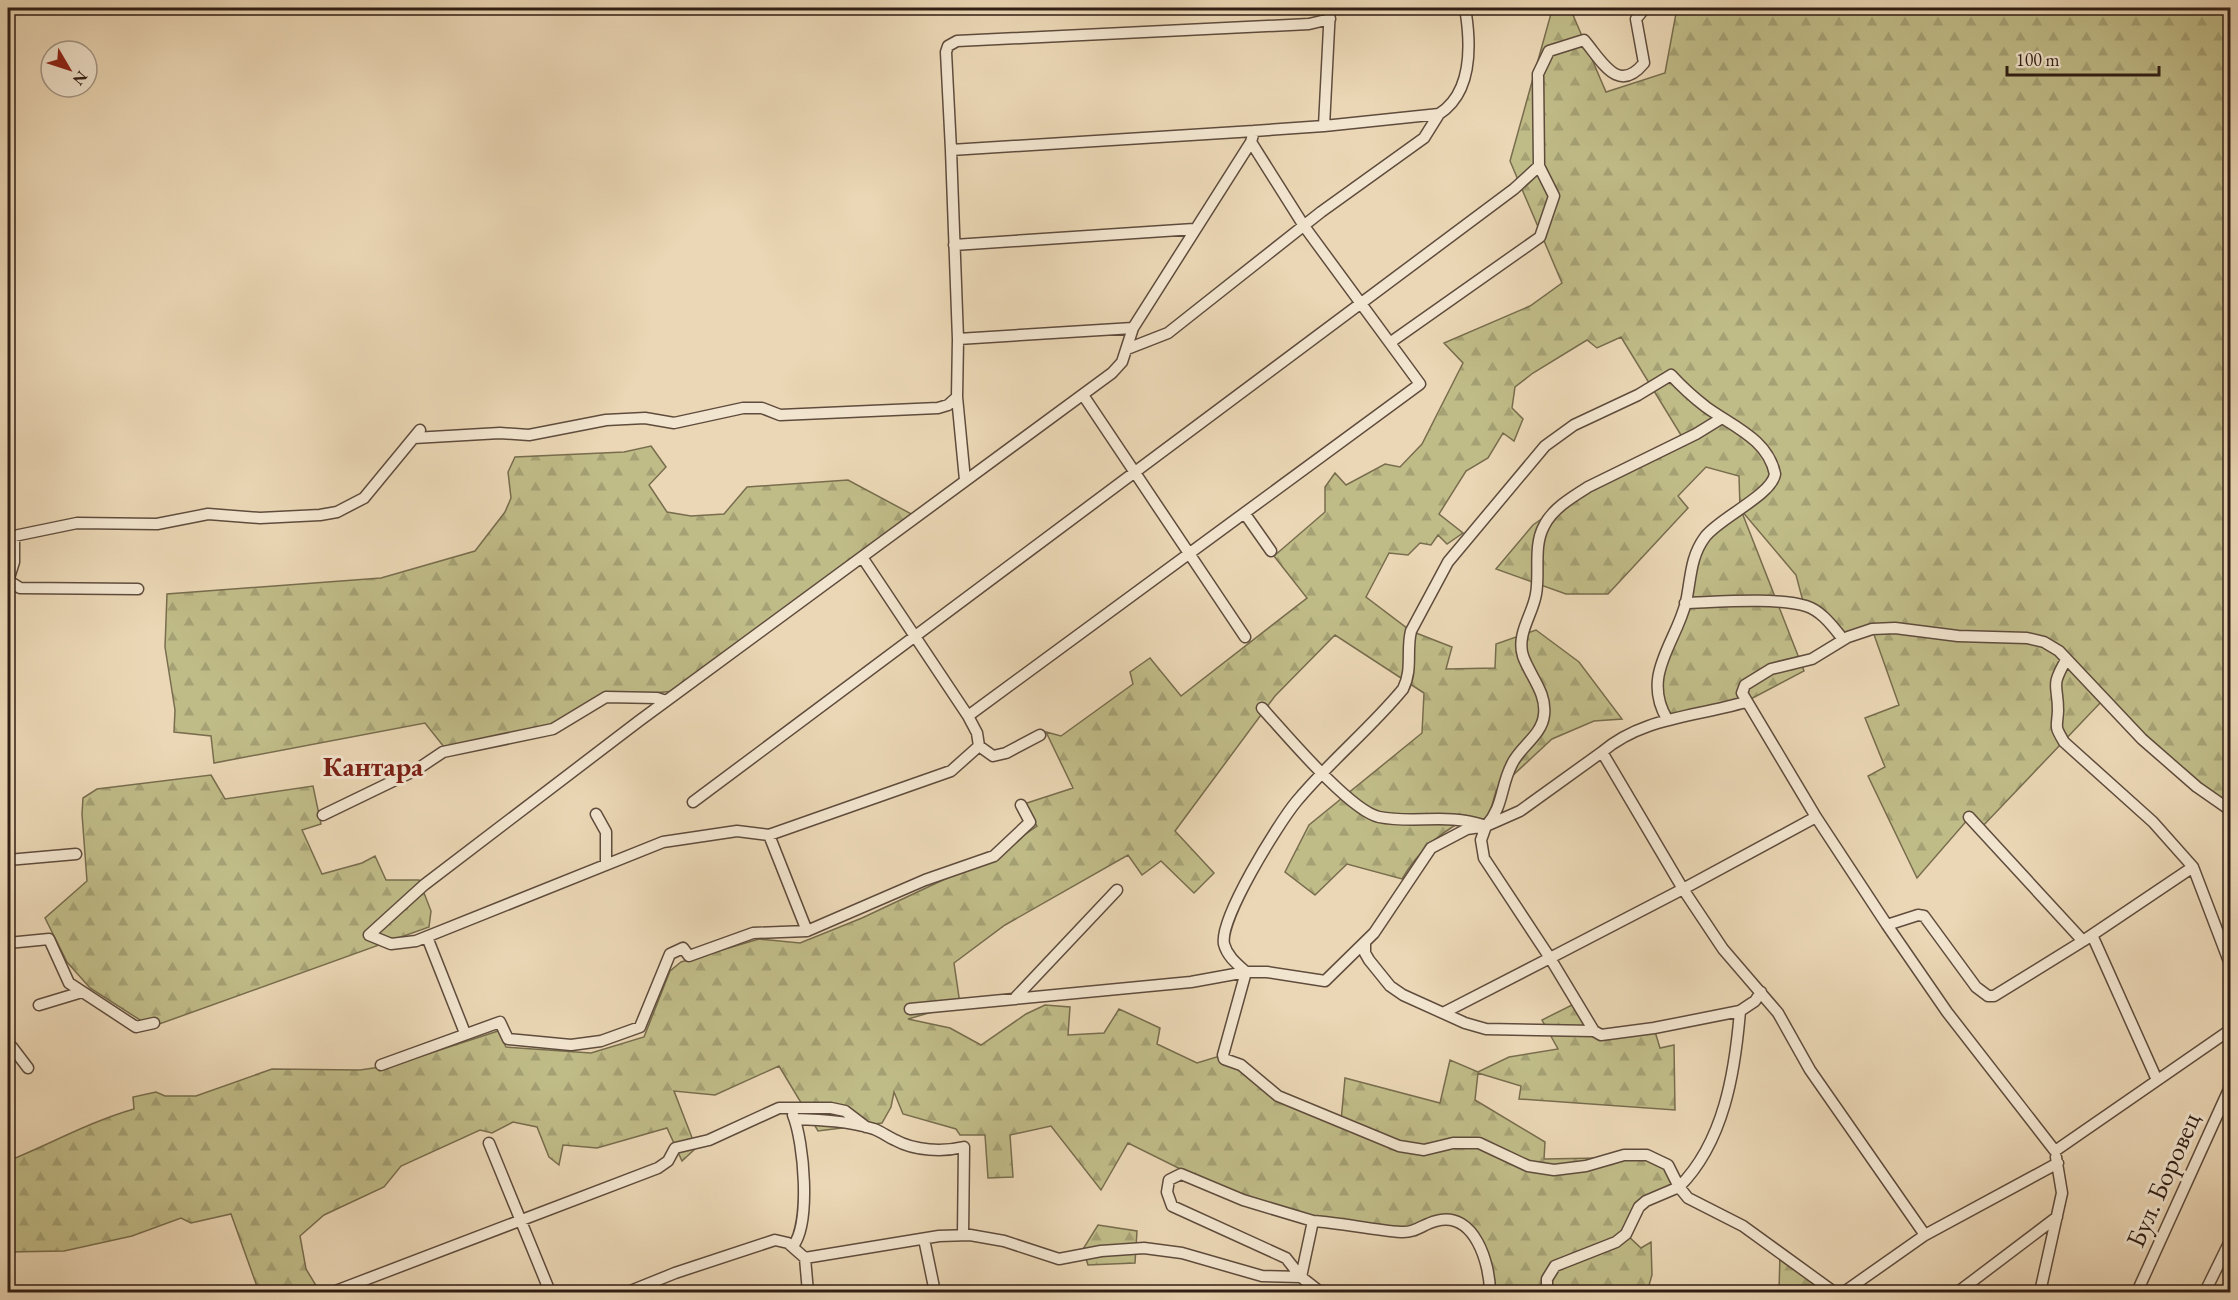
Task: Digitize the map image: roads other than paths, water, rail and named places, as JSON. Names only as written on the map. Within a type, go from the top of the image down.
[{"type":"street","points":[[1391,342],[1540,237],[1554,196],[1539,166],[1538,74],[1549,51],[1584,40],[1612,75],[1622,77],[1635,74],[1644,63],[1636,19],[1645,8]]},
{"type":"street","points":[[1324,126],[1330,13]]},
{"type":"street","points":[[966,480],[957,397],[958,339],[946,52],[948,46],[957,41],[1309,24],[1330,13]]},
{"type":"street","points":[[1127,350],[1168,333],[1304,226],[1424,138],[1463,83],[1468,68],[1470,42],[1466,14]]},
{"type":"street","points":[[951,150],[1324,126],[1439,114]]},
{"type":"street","points":[[979,746],[951,771],[769,835],[737,831],[663,842],[427,937],[391,944],[369,935],[424,885],[666,701],[1112,374],[1127,350],[1133,328],[1251,142],[1254,131]]},
{"type":"street","points":[[968,716],[1420,384],[1304,226],[1251,142]]},
{"type":"street","points":[[693,802],[1481,216],[1539,166]]},
{"type":"street","points":[[954,245],[1194,229]]},
{"type":"street","points":[[958,339],[1133,328]]},
{"type":"street","points":[[1246,972],[1232,960],[1224,943],[1229,918],[1240,894],[1295,803],[1403,689],[1410,667],[1408,643],[1412,631],[1439,577],[1462,543],[1545,446],[1574,425],[1638,395],[1671,375],[1694,397],[1763,448],[1773,466],[1774,480],[1706,535],[1693,562],[1685,603],[1667,647],[1659,680],[1659,700],[1667,719]]},
{"type":"street","points":[[1083,395],[1245,637]]},
{"type":"street","points":[[138,589],[20,588],[8,581],[14,562],[14,536],[66,525],[157,524],[208,513],[260,518],[337,512],[364,498],[417,434],[529,435],[606,420],[645,418],[674,423],[743,408],[762,408],[780,415],[938,408],[948,405],[957,397]]},
{"type":"street","points":[[1722,418],[1696,434],[1588,487],[1571,498],[1544,526],[1539,540],[1536,597],[1529,611],[1521,644],[1523,656],[1539,686],[1545,714],[1541,727],[1520,750],[1512,764],[1502,790],[1499,809],[1486,826],[1481,840],[1484,858],[1550,958],[1594,1031],[1600,1035],[1740,1011],[1755,1001],[1761,993]]},
{"type":"street","points":[[1245,514],[1271,551]]},
{"type":"street","points":[[862,557],[968,716],[977,732],[979,746],[993,756],[1006,753],[1040,735]]},
{"type":"street","points":[[1685,603],[1763,602],[1807,606],[1828,620],[1843,639]]},
{"type":"street","points":[[2040,1293],[2062,1193],[2055,1151],[1947,1012],[1887,925],[1816,817],[1745,702],[1742,693],[1750,680],[1771,669],[1812,659],[1843,639],[1861,631],[1894,628],[1958,636],[2027,638],[2052,646],[2103,695],[2142,739],[2197,787],[2230,810]]},
{"type":"street","points":[[2066,660],[2056,677],[2054,692],[2058,710],[2055,726],[2064,742],[2153,822],[2193,867],[2230,964]]},
{"type":"street","points":[[323,814],[416,770],[443,752],[554,729],[606,697],[657,698],[666,701]]},
{"type":"street","points":[[910,1009],[1016,997],[1191,982],[1246,972],[1325,981],[1365,944],[1386,918],[1431,848],[1461,832],[1486,826],[1520,811],[1628,734],[1667,719],[1715,711],[1745,702]]},
{"type":"street","points":[[1262,708],[1323,773],[1371,814],[1396,818],[1463,818],[1486,826]]},
{"type":"street","points":[[1602,752],[1683,889],[1723,949],[1778,1013],[1810,1070],[1925,1235]]},
{"type":"street","points":[[381,1065],[500,1022],[508,1039],[571,1046],[601,1041],[640,1027],[670,954],[683,948],[689,956],[753,933],[807,931],[925,880],[994,855],[1030,822],[1021,805]]},
{"type":"street","points":[[596,814],[606,832],[606,864]]},
{"type":"street","points":[[1445,1012],[1683,889],[1816,817]]},
{"type":"street","points":[[1969,817],[2088,938],[2157,1080]]},
{"type":"street","points":[[769,835],[807,931]]},
{"type":"street","points":[[8,860],[76,854]]},
{"type":"street","points":[[1887,925],[1918,915],[1924,916],[1976,987],[1988,996],[2001,993],[2193,867]]},
{"type":"street","points":[[1016,997],[1117,890]]},
{"type":"street","points":[[427,937],[465,1034]]},
{"type":"street","points":[[8,943],[49,939],[69,983],[136,1027],[154,1023]]},
{"type":"street","points":[[1365,944],[1365,953],[1369,960],[1390,986],[1403,995],[1465,1023],[1486,1029],[1594,1031]]},
{"type":"street","points":[[1246,972],[1223,1055],[1228,1061],[1241,1065],[1278,1096],[1414,1150],[1453,1143],[1479,1143],[1528,1166],[1554,1170],[1586,1166],[1624,1155],[1647,1155],[1668,1165],[1679,1187],[1688,1198],[1736,1221],[1834,1293]]},
{"type":"street","points":[[39,1005],[82,992]]},
{"type":"street","points":[[1547,1293],[1547,1279],[1555,1266],[1616,1242],[1626,1234],[1639,1208],[1646,1201],[1679,1187],[1699,1164],[1719,1122],[1736,1052],[1740,1011]]},
{"type":"street","points":[[2055,1151],[2230,1030]]},
{"type":"street","points":[[12,1047],[28,1068]]},
{"type":"street","name":"Бул. Боровец","points":[[2137,1293],[2230,1087]]},
{"type":"street","points":[[779,1108],[789,1110],[795,1119],[800,1145],[803,1212],[801,1233],[794,1246]]},
{"type":"street","points":[[333,1293],[519,1219],[658,1168],[668,1161],[672,1151],[678,1146],[709,1140],[779,1108],[831,1108],[845,1111],[866,1127]]},
{"type":"street","points":[[795,1119],[832,1120],[866,1127],[904,1144],[922,1148],[949,1151],[964,1147],[963,1235]]},
{"type":"street","points":[[489,1143],[550,1293]]},
{"type":"street","points":[[1844,1293],[1925,1235],[2058,1163]]},
{"type":"street","points":[[1337,1293],[1319,1291],[1301,1277],[1286,1258],[1179,1211],[1168,1199],[1169,1180],[1180,1174],[1243,1200],[1313,1221],[1410,1232],[1437,1220],[1455,1223],[1466,1228],[1479,1241],[1487,1267],[1490,1293]]},
{"type":"street","points":[[1958,1293],[2057,1217]]},
{"type":"street","points":[[1301,1277],[1313,1221]]},
{"type":"street","points":[[805,1258],[963,1235],[997,1239],[1059,1259],[1101,1251],[1144,1248],[1188,1255],[1262,1276],[1301,1277]]},
{"type":"street","points":[[924,1239],[935,1293]]},
{"type":"street","points":[[628,1293],[675,1273],[763,1242],[783,1240],[794,1246],[805,1258],[808,1293]]},
{"type":"street","points":[[2205,1293],[2230,1240]]},
{"type":"district","name":"Кантара","points":[[373,766]]}]
